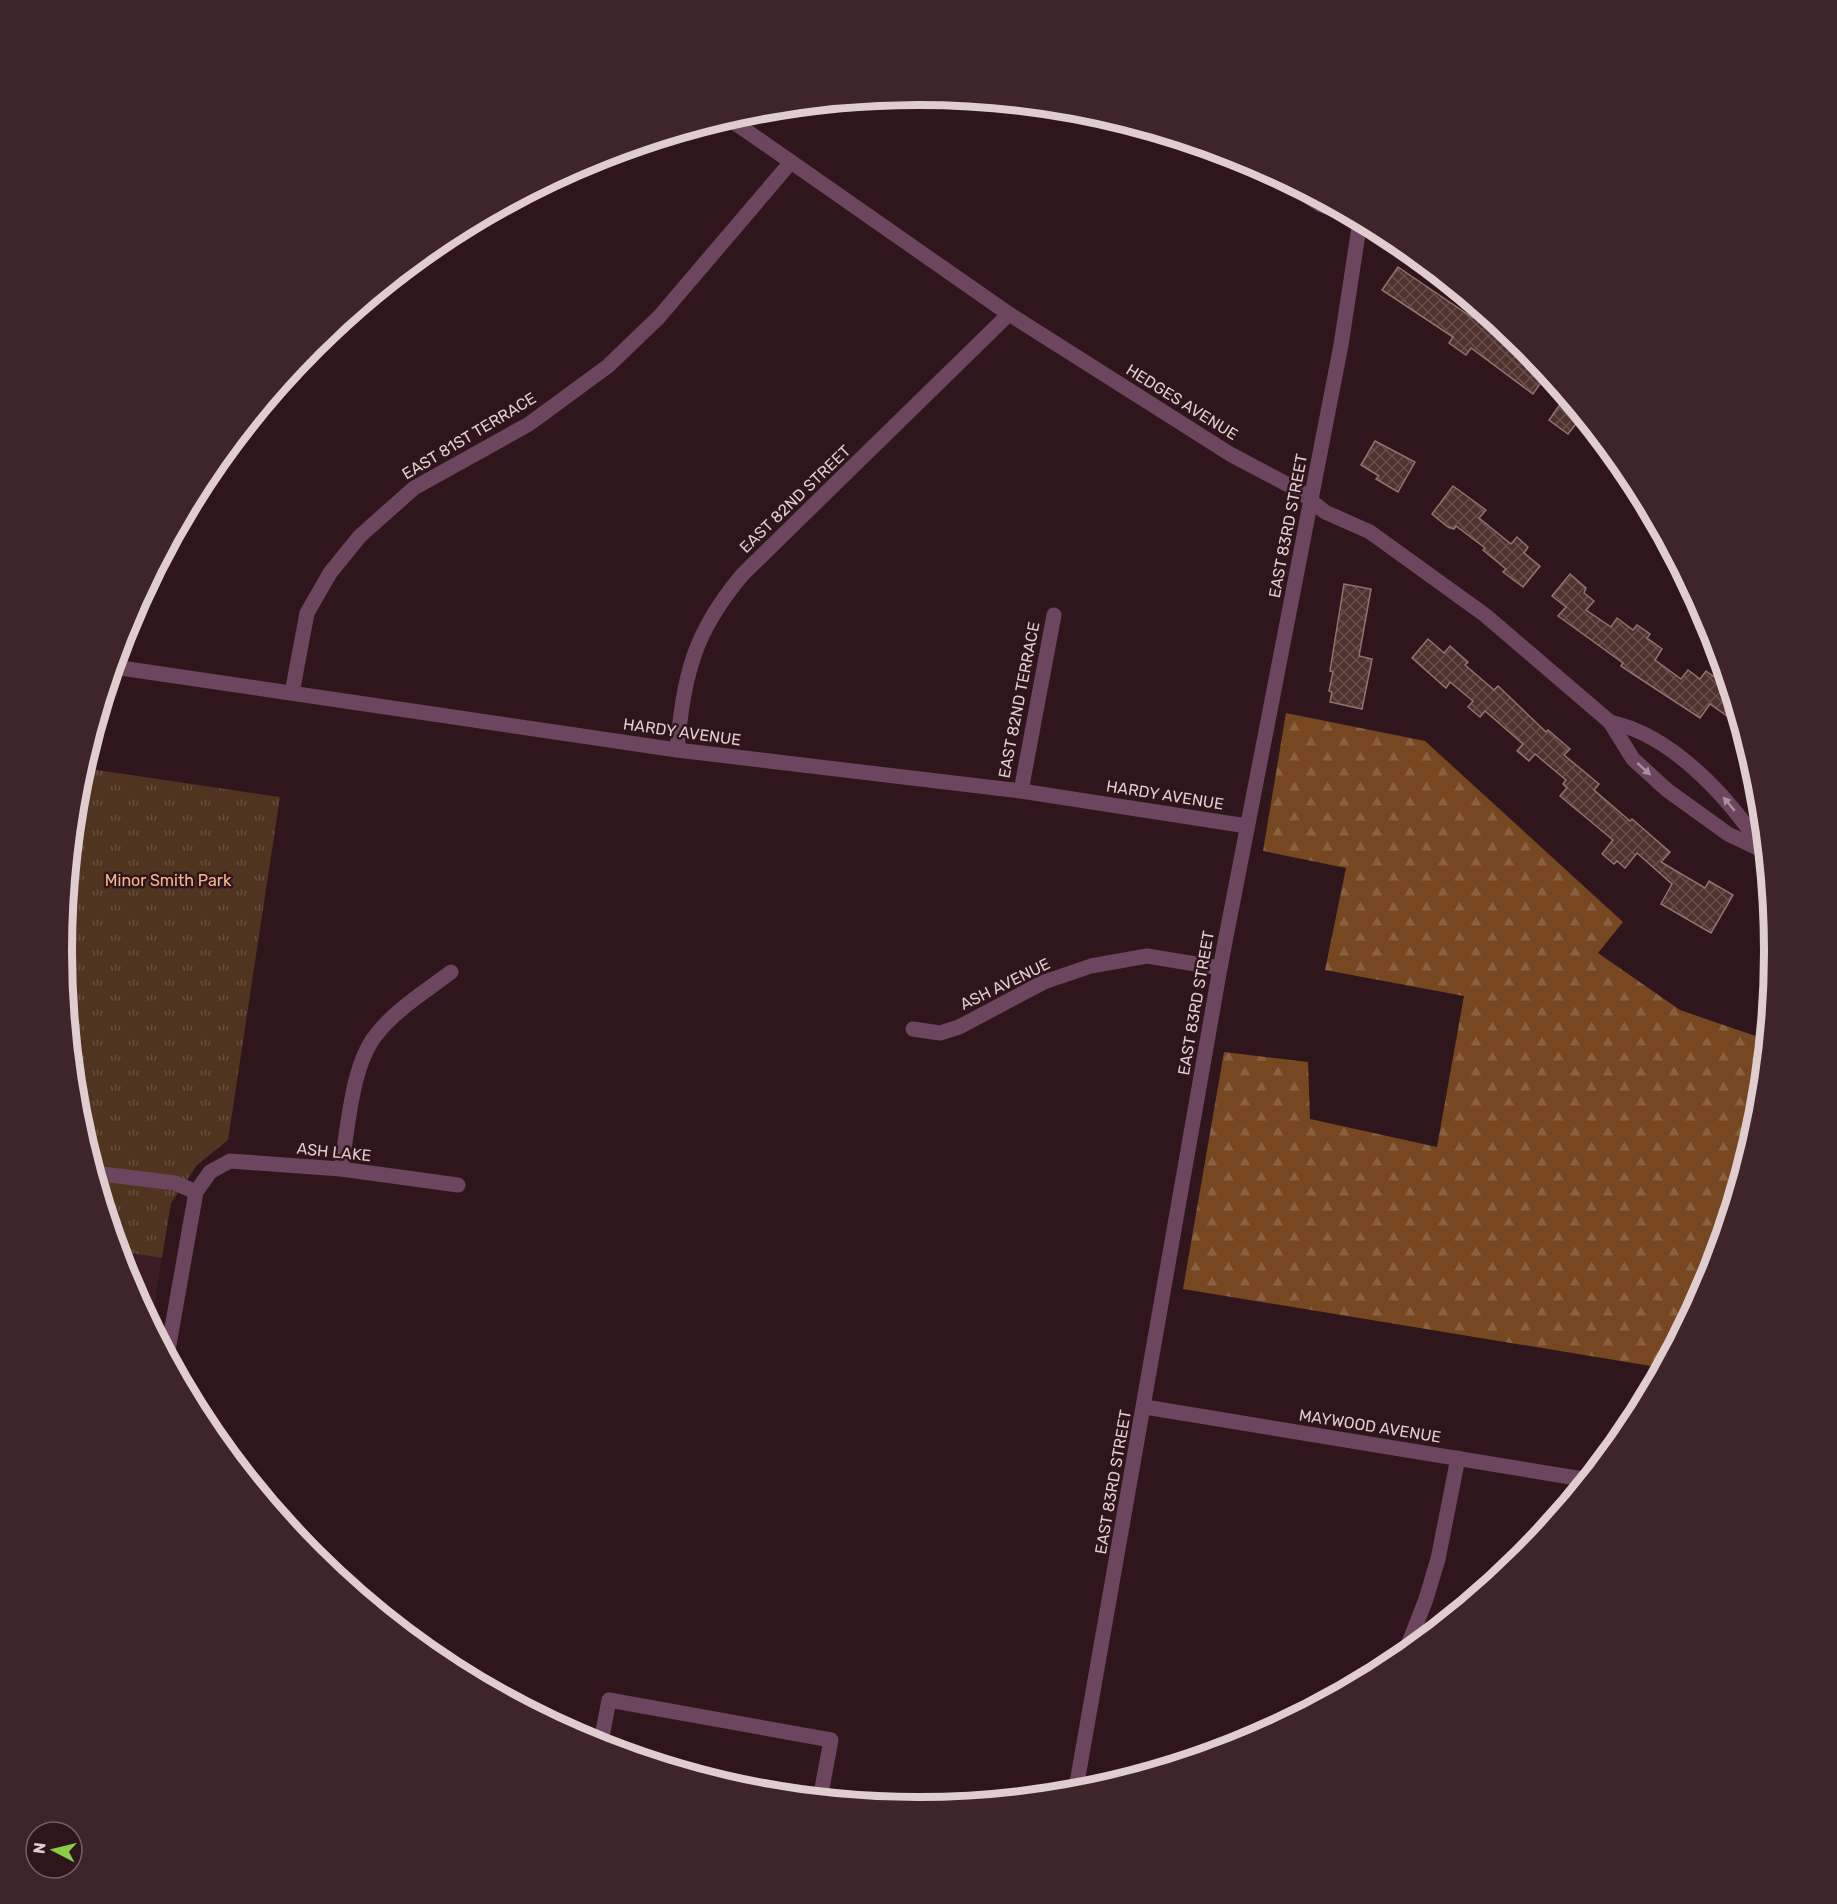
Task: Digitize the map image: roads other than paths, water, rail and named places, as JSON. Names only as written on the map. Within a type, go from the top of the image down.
[{"type":"street","name":"HEDGES AVENUE","points":[[739,125],[1009,314],[1230,454],[1298,490],[1325,512],[1370,532],[1485,615],[1610,722]]},
{"type":"street","name":"EAST 81ST TERRACE","points":[[292,693],[306,613],[330,573],[360,536],[414,488],[529,424],[608,366],[659,317],[792,162]]},
{"type":"street","name":"EAST 83RD STREET","points":[[1077,1783],[1145,1407],[1220,968],[1312,502],[1341,345],[1359,229]]},
{"type":"street","name":"EAST 82ND STREET","points":[[677,750],[682,697],[688,667],[703,631],[723,598],[743,574],[1009,314]]},
{"type":"street","name":"EAST 82ND TERRACE","points":[[1021,791],[1054,615]]},
{"type":"street","name":"HARDY AVENUE","points":[[121,668],[677,750],[1021,791],[1247,826]]},
{"type":"street","points":[[1610,722],[1633,759],[1667,790],[1728,834],[1759,848]]},
{"type":"street","points":[[1610,722],[1628,726],[1650,737],[1682,760],[1718,791],[1758,842]]},
{"type":"street","name":"ASH AVENUE","points":[[913,1029],[940,1033],[959,1027],[1044,982],[1090,966],[1147,956],[1220,968]]},
{"type":"street","points":[[341,1169],[354,1091],[362,1062],[375,1035],[413,1001],[451,972]]},
{"type":"street","name":"ASH LAKE","points":[[195,1192],[210,1172],[230,1161],[341,1169],[458,1185]]},
{"type":"street","points":[[102,1174],[175,1183],[195,1192],[170,1346]]},
{"type":"street","name":"MAYWOOD AVENUE","points":[[1145,1407],[1581,1479]]},
{"type":"street","points":[[1409,1641],[1438,1559],[1458,1458]]},
{"type":"street","points":[[602,1737],[609,1700],[831,1740],[821,1792]]},
{"type":"park label","name":"Minor Smith Park","points":[[168,880]]}]
